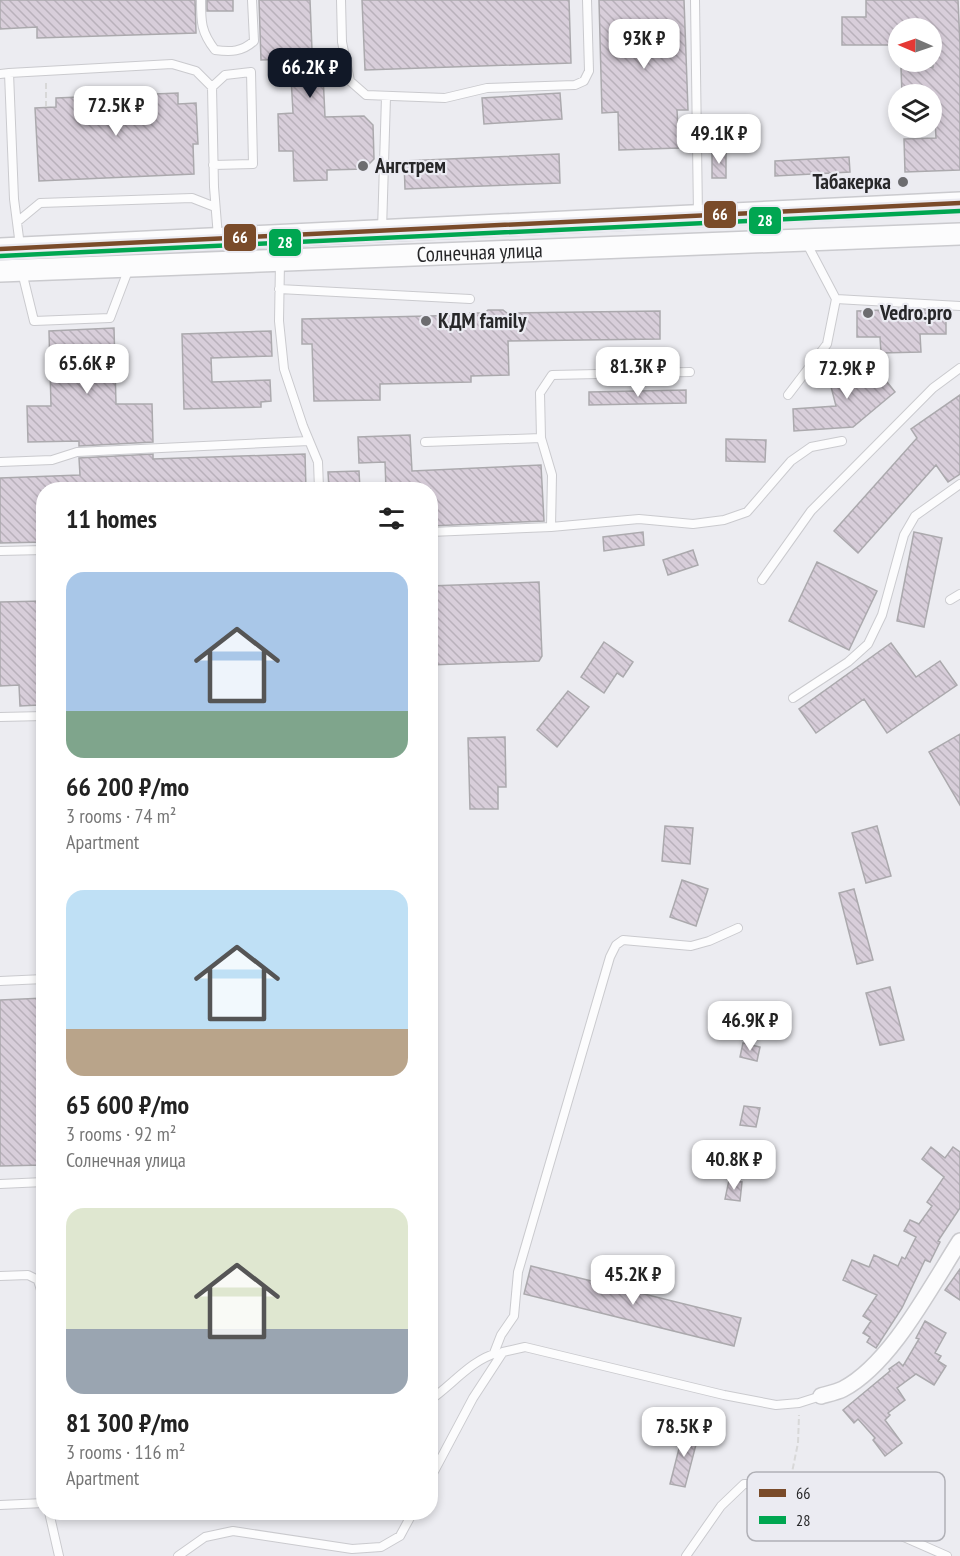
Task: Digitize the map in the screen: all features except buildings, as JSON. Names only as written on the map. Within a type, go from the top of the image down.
[{"type":"main road","name":"Солнечная улица","points":[[10,248],[960,203]]},
{"type":"main road","name":"Солнечная улица","points":[[0,271],[960,234]]},
{"type":"street","points":[[821,1396],[843,1389],[871,1369],[905,1328],[960,1241]]},
{"type":"lane","points":[[201,0],[201,23],[206,38],[215,50],[232,52],[246,48],[254,41],[252,0]]},
{"type":"lane","points":[[341,0],[342,42],[350,81],[366,95],[446,98],[487,88],[575,85],[584,81],[589,71],[587,0]]},
{"type":"lane","points":[[695,0],[698,216]]},
{"type":"lane","points":[[0,74],[172,64],[196,71],[212,87],[213,165],[218,238]]},
{"type":"lane","points":[[212,87],[225,75],[250,72],[254,164],[213,165]]},
{"type":"lane","points":[[9,74],[16,222],[10,248]]},
{"type":"lane","points":[[382,231],[386,97]]},
{"type":"lane","points":[[16,222],[40,203],[192,198],[215,207]]},
{"type":"lane","points":[[788,395],[827,344],[836,299],[805,240]]},
{"type":"lane","points":[[280,261],[279,321],[284,369],[318,462],[319,482]]},
{"type":"lane","points":[[21,271],[34,321],[110,318],[130,267]]},
{"type":"lane","points":[[279,288],[470,298]]},
{"type":"lane","points":[[836,299],[960,306]]},
{"type":"lane","points":[[762,580],[811,511],[933,388],[960,368]]},
{"type":"lane","points":[[551,527],[552,476],[541,438],[540,393],[552,375],[690,372]]},
{"type":"lane","points":[[424,442],[541,438]]},
{"type":"lane","points":[[0,462],[52,460],[77,452],[309,441]]},
{"type":"lane","points":[[438,532],[551,527],[639,519],[693,524],[724,520],[747,512],[790,461],[811,447],[842,441]]},
{"type":"lane","points":[[793,698],[848,662],[868,644],[882,615],[904,535],[915,516],[960,484]]},
{"type":"lane","points":[[0,551],[36,550]]},
{"type":"lane","points":[[950,600],[960,594]]},
{"type":"lane","points":[[0,717],[36,716]]},
{"type":"lane","points":[[494,1353],[501,1335],[514,1316],[518,1272],[610,957],[616,945],[623,940],[691,946],[709,941],[738,927]]},
{"type":"lane","points":[[0,981],[36,979]]},
{"type":"lane","points":[[0,1184],[36,1182]]},
{"type":"lane","points":[[0,1276],[28,1275],[36,1279]]},
{"type":"lane","points":[[438,1395],[477,1361],[494,1353],[525,1347],[724,1395],[776,1405],[799,1403],[821,1396]]},
{"type":"lane","points":[[438,1464],[473,1398],[503,1352]]},
{"type":"lane","points":[[686,1556],[721,1506],[744,1484],[747,1484]]},
{"type":"lane","points":[[0,1505],[36,1503]]},
{"type":"lane","points":[[51,1520],[59,1556]]},
{"type":"lane","points":[[178,1556],[205,1537],[233,1531],[352,1549],[381,1547],[400,1536],[409,1520]]},
{"type":"lane","points":[[913,1541],[947,1556]]},
{"type":"path","points":[[46,71],[46,107]]},
{"type":"path","points":[[792,1472],[798,1443],[799,1403]]},
{"type":"transit line","name":"66","points":[[0,249],[960,203]]},
{"type":"transit line","name":"28","points":[[0,256],[960,211]]},
{"type":"place","name":"Ангстрем","points":[[363,166]]},
{"type":"place","name":"Табакерка","points":[[903,182]]},
{"type":"place","name":"Vedro.pro","points":[[868,313]]},
{"type":"place","name":"КДМ family","points":[[426,321]]}]
